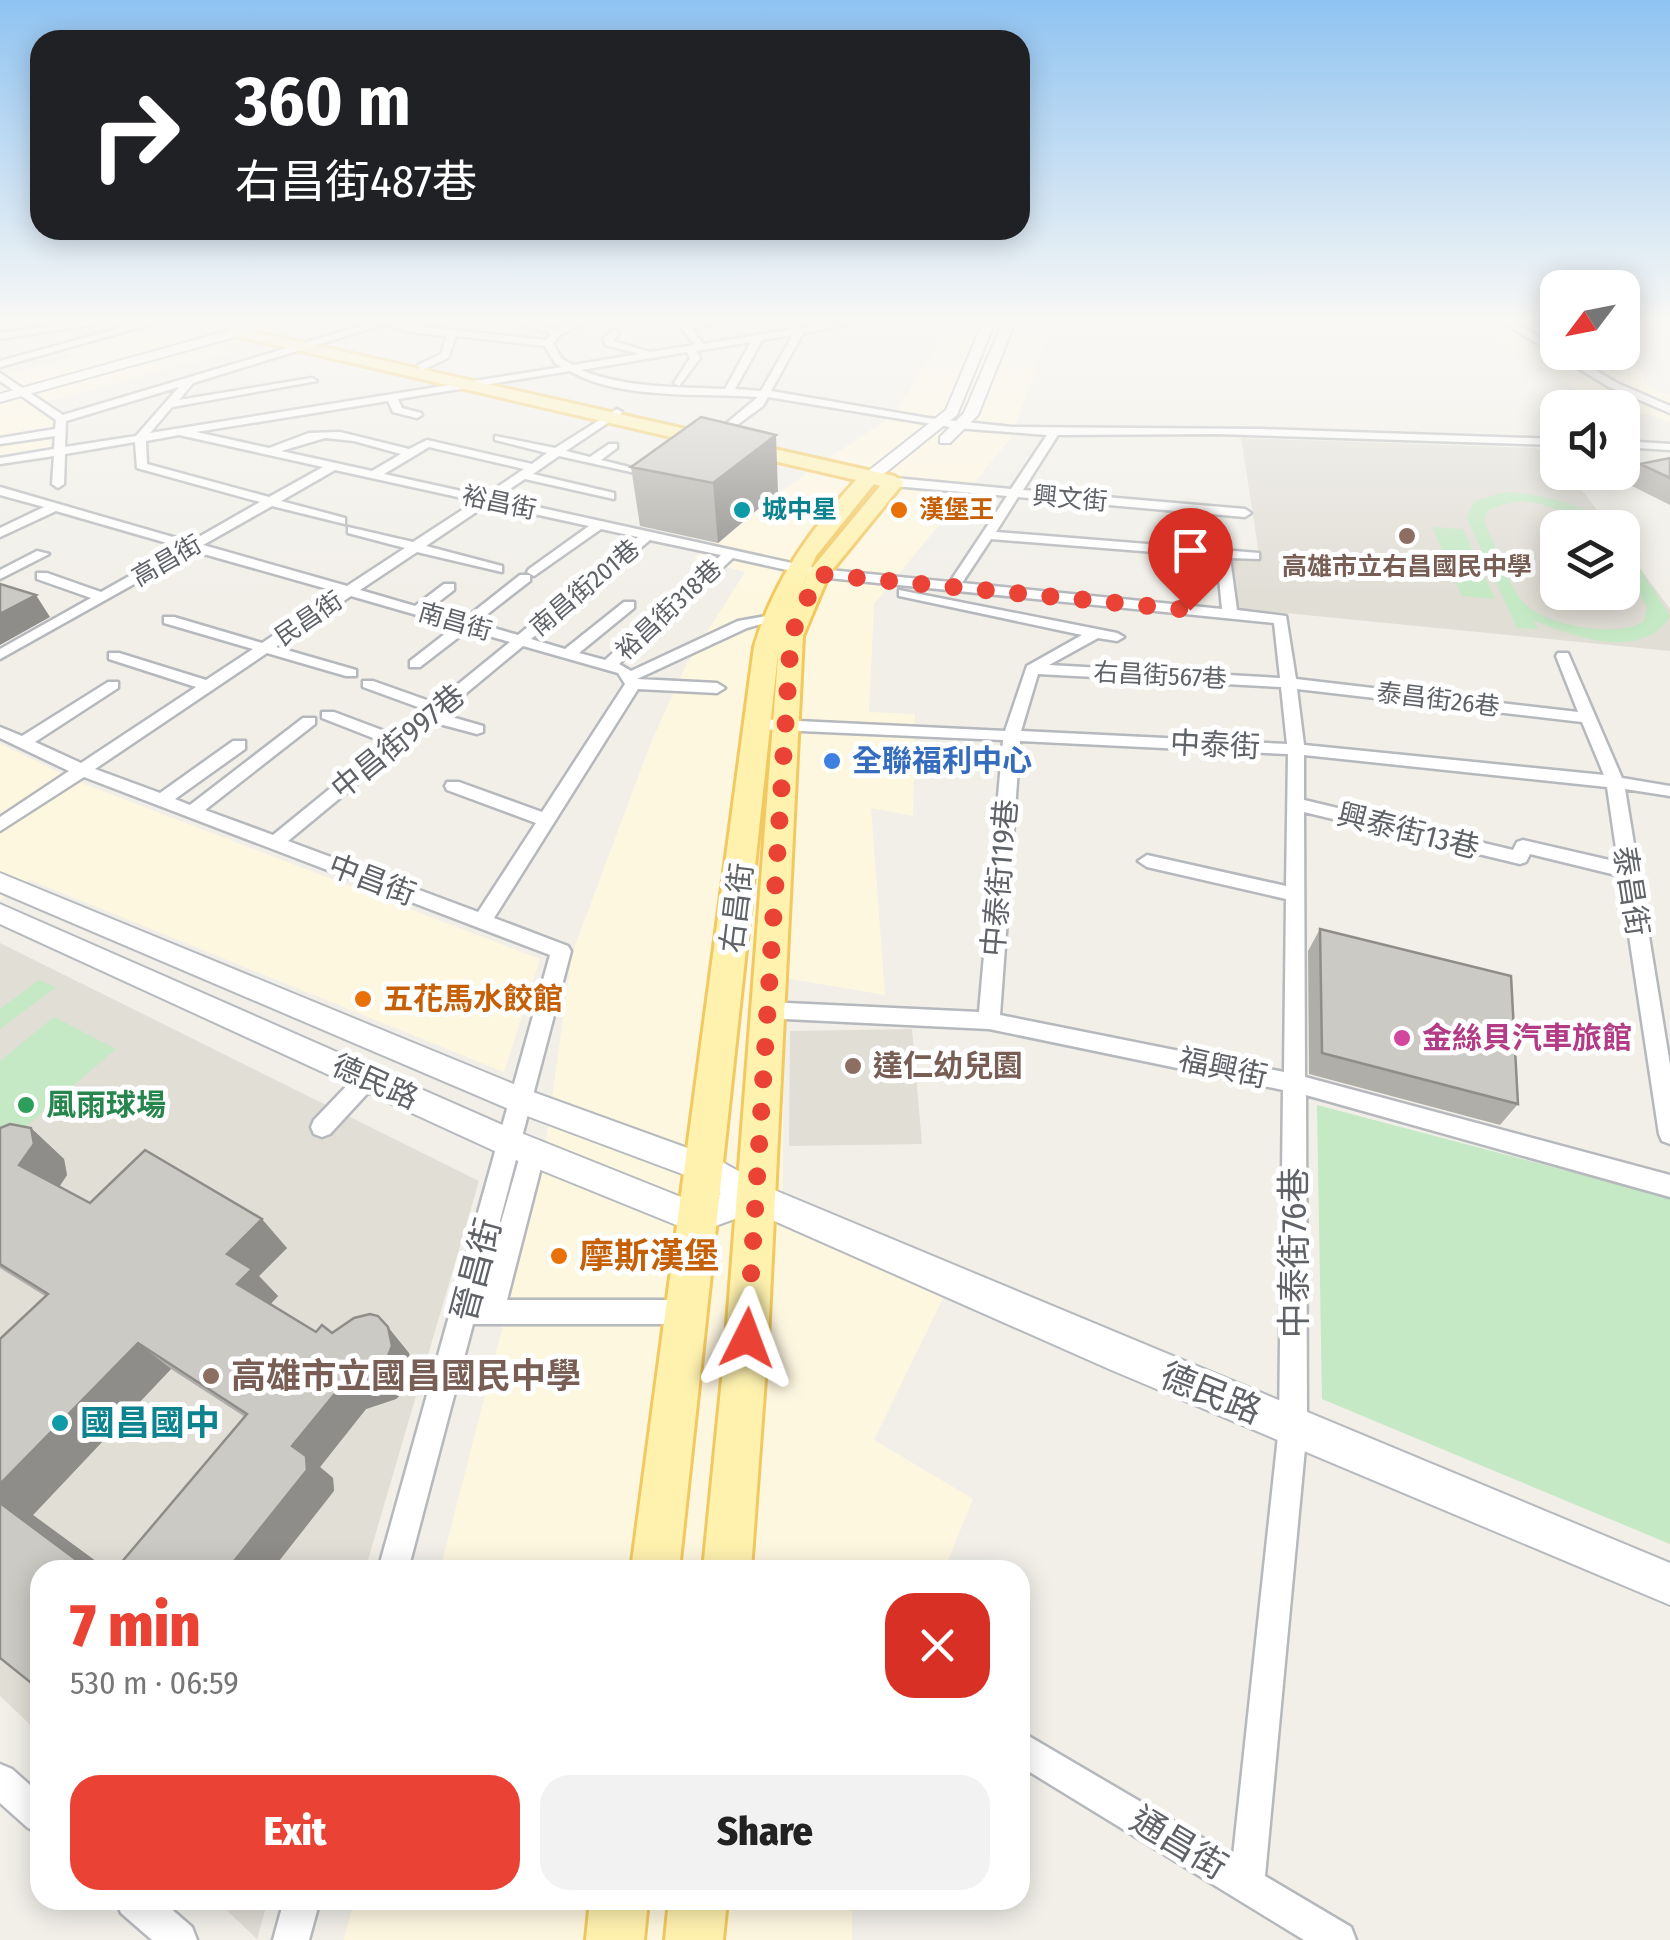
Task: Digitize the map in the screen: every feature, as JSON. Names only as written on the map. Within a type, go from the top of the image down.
[{"type":"main road","points":[[603,413],[879,478]]},
{"type":"main road","name":"右昌街","points":[[729,1560],[765,1010],[772,620],[794,568],[879,478]]},
{"type":"main road","name":"右昌街","points":[[656,1560],[696,1218],[772,724],[791,636],[818,574],[879,478]]},
{"type":"main road","points":[[615,1940],[618,1910]]},
{"type":"main road","points":[[694,1940],[697,1910]]},
{"type":"street","points":[[41,413],[61,426]]},
{"type":"street","points":[[0,441],[100,413]]},
{"type":"street","points":[[162,413],[140,438],[141,466],[497,568]]},
{"type":"street","points":[[0,461],[297,413]]},
{"type":"street","points":[[410,413],[417,414]]},
{"type":"street","points":[[716,438],[745,413]]},
{"type":"street","points":[[887,413],[963,425],[1056,430],[1540,441]]},
{"type":"street","name":"右昌街","points":[[879,478],[951,413]]},
{"type":"street","name":"右昌街","points":[[879,478],[963,425],[972,413]]},
{"type":"street","name":"民昌街","points":[[0,825],[614,415]]},
{"type":"street","points":[[58,484],[61,426]]},
{"type":"street","points":[[953,587],[1056,430]]},
{"type":"street","name":"裕昌街","points":[[178,432],[818,574],[865,578]]},
{"type":"street","points":[[270,452],[304,435],[321,432],[411,453]]},
{"type":"street","points":[[499,438],[646,474]]},
{"type":"street","points":[[374,475],[427,443],[610,496]]},
{"type":"street","points":[[592,461],[613,446]]},
{"type":"street","points":[[1640,446],[1670,448]]},
{"type":"street","name":"高昌街","points":[[0,655],[333,466]]},
{"type":"street","name":"興文街","points":[[879,478],[1014,495],[1246,513]]},
{"type":"street","name":"南昌街","points":[[0,491],[623,670],[630,681]]},
{"type":"street","points":[[0,533],[55,507]]},
{"type":"street","points":[[416,664],[598,525]]},
{"type":"street","points":[[988,534],[1254,556]]},
{"type":"street","name":"南昌街201巷","points":[[522,641],[648,536]]},
{"type":"street","points":[[0,575],[42,554]]},
{"type":"street","name":"裕昌街318巷","points":[[608,666],[730,554]]},
{"type":"street","points":[[865,578],[1230,614],[1223,554]]},
{"type":"street","points":[[42,576],[102,597]]},
{"type":"street","points":[[865,578],[891,590],[1117,637]]},
{"type":"street","points":[[417,610],[449,587]]},
{"type":"street","points":[[568,654],[629,605]]},
{"type":"street","name":"中泰街76巷","points":[[1230,614],[1281,619],[1296,749],[1293,1427],[1247,1885]]},
{"type":"street","points":[[169,620],[351,674]]},
{"type":"street","points":[[482,921],[630,681],[743,624],[772,620]]},
{"type":"street","points":[[1032,669],[1095,634]]},
{"type":"street","name":"中昌街997巷","points":[[275,843],[522,641]]},
{"type":"street","points":[[114,656],[208,686]]},
{"type":"street","name":"泰昌街","points":[[1562,656],[1615,782],[1628,871],[1662,1030],[1670,1134]]},
{"type":"street","name":"右昌街567巷","points":[[1032,669],[1288,682]]},
{"type":"street","name":"中泰街119巷","points":[[988,1021],[1012,735],[1032,669]]},
{"type":"street","points":[[630,681],[717,688]]},
{"type":"street","name":"泰昌街26巷","points":[[1288,682],[1588,718]]},
{"type":"street","points":[[368,684],[477,730]]},
{"type":"street","points":[[23,743],[113,685]]},
{"type":"street","points":[[328,716],[398,742]]},
{"type":"street","points":[[192,812],[310,721]]},
{"type":"street","name":"中泰街","points":[[772,724],[1296,749],[1670,791]]},
{"type":"street","name":"中昌街","points":[[0,732],[82,770],[561,951],[522,1101],[522,1148]]},
{"type":"street","points":[[162,800],[239,745]]},
{"type":"street","points":[[452,786],[546,820]]},
{"type":"street","name":"興泰街13巷","points":[[1296,804],[1520,858],[1523,846],[1628,871]]},
{"type":"street","points":[[1147,860],[1293,894]]},
{"type":"street","name":"德民路","points":[[0,882],[522,1101],[704,1168],[755,1196],[1670,1584]]},
{"type":"street","name":"德民路","points":[[0,913],[522,1148],[696,1218]]},
{"type":"street","name":"福興街","points":[[765,1010],[988,1021],[1294,1083],[1670,1186]]},
{"type":"street","points":[[322,1127],[368,1078]]},
{"type":"street","name":"晉昌街","points":[[396,1560],[478,1312],[522,1148]]},
{"type":"street","points":[[696,1218],[755,1196]]},
{"type":"street","points":[[478,1312],[684,1312]]},
{"type":"street","name":"通昌街","points":[[1030,1752],[1338,1940]]},
{"type":"street","points":[[0,1781],[30,1807]]},
{"type":"street","points":[[145,1910],[179,1940]]},
{"type":"street","points":[[291,1940],[299,1910]]},
{"type":"shaded area","points":[[0,413],[41,413],[52,421],[50,447],[0,455]]},
{"type":"shaded area","points":[[1020,413],[1010,439],[874,604],[869,712],[915,714],[913,816],[871,808],[885,995],[785,978],[782,1220],[944,1296],[874,1440],[973,1499],[948,1560],[443,1560],[541,1178],[572,954],[650,745],[686,665],[745,572],[694,558],[812,469],[894,415]]},
{"type":"shaded area","points":[[1640,413],[1670,413],[1670,422]]},
{"type":"shaded area","name":"高雄市立右昌國民中學","points":[[1241,438],[1536,448],[1540,450],[1540,490],[1582,490],[1597,510],[1540,510],[1540,610],[1640,610],[1640,568],[1670,609],[1670,651],[1235,608],[1230,559],[1260,560]]},
{"type":"shaded area","points":[[0,744],[79,782],[540,959],[504,1072],[30,880],[0,900]]},
{"type":"shaded area","name":"高雄市立國昌國民中學","points":[[0,943],[479,1181],[368,1560],[30,1560],[30,1724],[0,1696]]},
{"type":"shaded area","name":"達仁幼兒園","points":[[912,1029],[922,1144],[789,1146],[790,1031]]},
{"type":"shaded area","points":[[227,1910],[265,1910],[257,1939]]},
{"type":"shaded area","points":[[352,1910],[852,1910],[852,1940],[344,1940]]},
{"type":"green space","points":[[1506,492],[1534,495],[1585,510],[1557,510],[1524,502],[1488,511],[1484,522],[1506,574],[1523,602],[1533,610],[1582,627],[1632,626],[1644,621],[1647,607],[1640,595],[1640,569],[1670,616],[1658,630],[1625,642],[1587,638],[1533,620],[1538,629],[1517,628],[1467,518],[1474,501]]},
{"type":"green space","points":[[1432,527],[1463,529],[1495,599],[1462,596]]},
{"type":"green space","points":[[39,980],[56,987],[0,1029],[0,1009]]},
{"type":"green space","name":"風雨球場","points":[[54,1017],[116,1049],[0,1149],[0,1061]]},
{"type":"green space","points":[[1317,1105],[1670,1198],[1670,1544],[1322,1399]]},
{"type":"building","points":[[701,417],[776,435],[713,483],[631,467]]},
{"type":"building","points":[[1670,458],[1670,478],[1640,464]]},
{"type":"building","points":[[0,584],[36,595],[0,614]]},
{"type":"building","name":"金絲貝汽車旅館","points":[[1320,929],[1511,976],[1518,1104],[1322,1053]]},
{"type":"building","name":"國昌國中","points":[[10,1124],[31,1128],[34,1144],[19,1165],[90,1203],[145,1150],[262,1219],[227,1254],[252,1269],[237,1284],[316,1332],[322,1325],[332,1333],[354,1318],[370,1314],[378,1316],[388,1327],[392,1346],[384,1366],[374,1374],[342,1385],[292,1446],[306,1456],[307,1470],[235,1560],[123,1560],[247,1414],[138,1343],[0,1484],[0,1339],[48,1294],[0,1264],[0,1128]]},
{"type":"building","points":[[0,1503],[77,1560],[30,1560],[30,1682],[0,1658]]},
{"type":"place","name":"城中星","points":[[742,510]]},
{"type":"place","name":"漢堡王","points":[[899,510]]},
{"type":"place","name":"高雄市立右昌國民中學","points":[[1407,536]]},
{"type":"place","name":"全聯福利中心","points":[[832,761]]},
{"type":"place","name":"五花馬水餃館","points":[[363,999]]},
{"type":"place","name":"金絲貝汽車旅館","points":[[1402,1038]]},
{"type":"place","name":"達仁幼兒園","points":[[853,1066]]},
{"type":"place","name":"風雨球場","points":[[26,1105]]},
{"type":"place","name":"摩斯漢堡","points":[[559,1256]]},
{"type":"place","name":"高雄市立國昌國民中學","points":[[211,1376]]},
{"type":"place","name":"國昌國中","points":[[60,1423]]},
{"type":"route","points":[[747,1338],[788,662],[797,616],[818,574],[1190,610]]}]
